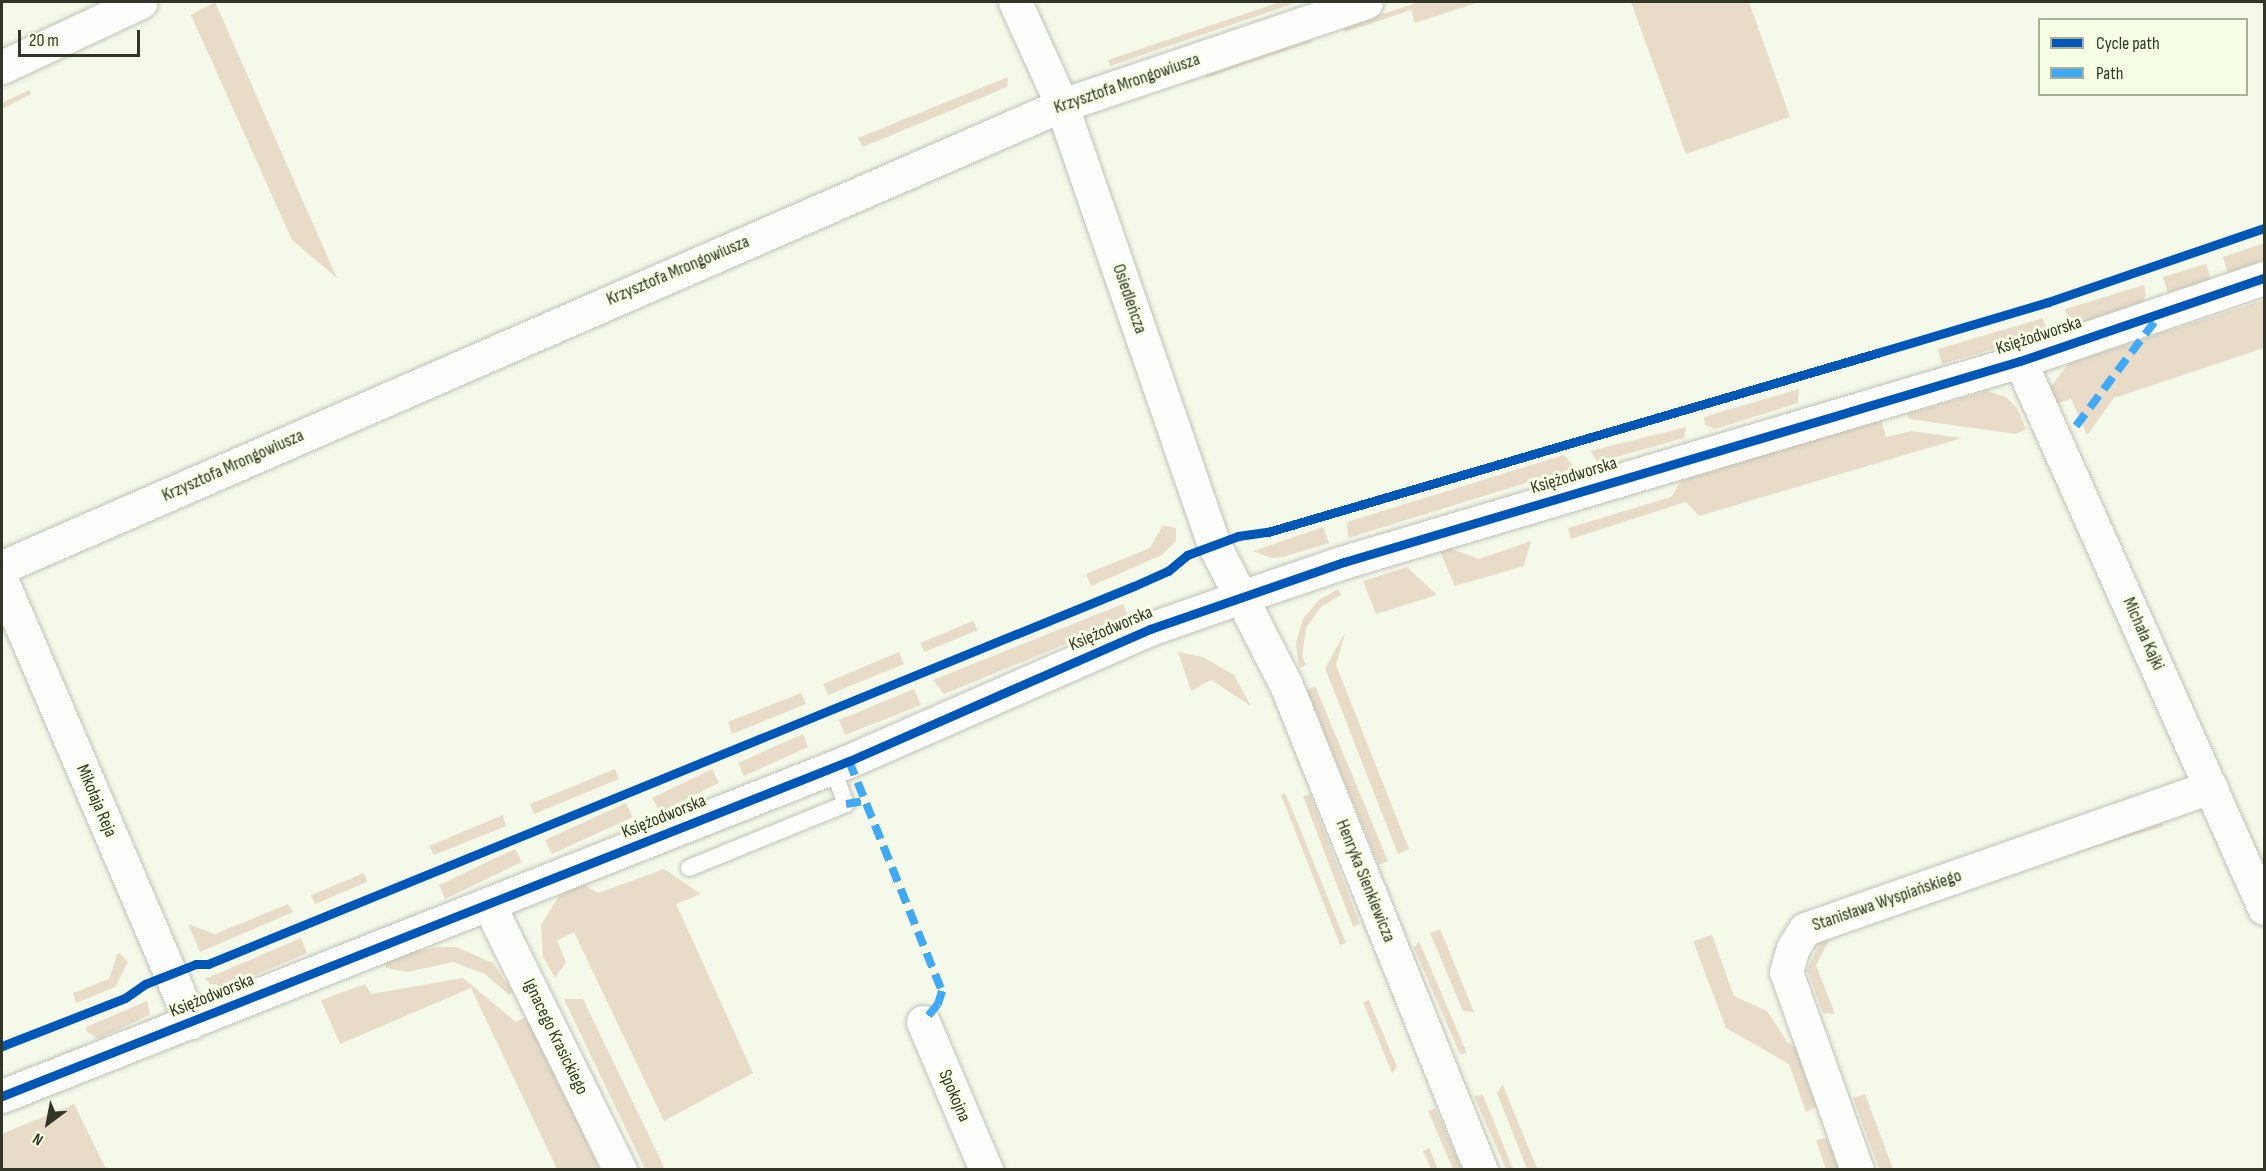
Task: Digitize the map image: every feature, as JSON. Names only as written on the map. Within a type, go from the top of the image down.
[{"type":"street","points":[[2,67],[141,2]]},
{"type":"street","name":"Osiedleńcza","points":[[1015,2],[1062,105],[1214,545],[1241,597]]},
{"type":"street","name":"Krzysztofa Mrongowiusza","points":[[2,567],[1062,105],[1366,2]]},
{"type":"street","name":"Księżodworska","points":[[2,1096],[489,905],[832,767],[1150,629],[1344,562],[2020,361],[2265,278]]},
{"type":"street","name":"Michała Kajki","points":[[2020,361],[2265,909]]},
{"type":"street","name":"Mikołaja Reja","points":[[2,581],[191,1022]]},
{"type":"street","name":"Henryka Sienkiewicza","points":[[1241,597],[1286,685],[1481,1170]]},
{"type":"street","name":"Stanisława Wyspiańskiego","points":[[1857,1170],[1786,972],[1793,948],[1805,929],[2211,787]]},
{"type":"street","name":"Ignacego Krasickiego","points":[[489,905],[620,1170]]},
{"type":"street","name":"Spokojna","points":[[923,1022],[986,1170]]},
{"type":"lane","points":[[689,868],[846,804],[832,767]]},
{"type":"shaded area","points":[[215,2],[337,278],[292,240],[191,15]]},
{"type":"shaded area","points":[[1280,2],[1298,2],[1110,66],[1108,60]]},
{"type":"shaded area","points":[[1419,2],[1480,2],[1415,23],[1411,10],[1345,32],[1343,27]]},
{"type":"shaded area","points":[[1631,2],[1749,2],[1790,117],[1686,154]]},
{"type":"shaded area","points":[[1311,37],[1312,42],[1206,78],[1205,73]]},
{"type":"shaded area","points":[[1008,77],[1007,87],[863,147],[858,138]]},
{"type":"shaded area","points":[[29,90],[31,94],[2,109],[2,103]]},
{"type":"shaded area","points":[[2264,243],[2264,260],[2228,273],[2223,257]]},
{"type":"shaded area","points":[[2206,264],[2211,280],[2168,293],[2163,277]]},
{"type":"shaded area","points":[[2144,285],[2146,295],[2142,303],[2072,330],[2065,309]]},
{"type":"shaded area","points":[[2264,300],[2264,348],[2114,398],[2087,435],[2071,399],[2056,404],[2051,386],[2069,363]]},
{"type":"shaded area","points":[[2043,318],[2048,333],[1942,364],[1938,349]]},
{"type":"shaded area","points":[[1799,389],[1798,403],[1715,429],[1705,425],[1704,417]]},
{"type":"shaded area","points":[[1987,391],[2006,397],[2017,408],[2026,429],[2016,434],[1909,419],[1907,414]]},
{"type":"shaded area","points":[[1880,417],[1886,437],[1911,431],[1962,438],[1699,516],[1686,502],[1571,539],[1568,528],[1671,497],[1681,481]]},
{"type":"shaded area","points":[[1686,427],[1684,438],[1598,462],[1590,451]]},
{"type":"shaded area","points":[[1564,455],[1572,464],[1568,470],[1348,538],[1347,522]]},
{"type":"shaded area","points":[[1163,525],[1176,528],[1176,541],[1162,555],[1091,586],[1086,574],[1150,548]]},
{"type":"shaded area","points":[[1323,527],[1329,543],[1283,557],[1271,558],[1253,551]]},
{"type":"shaded area","points":[[1531,541],[1524,566],[1455,586],[1440,552],[1449,548],[1479,559]]},
{"type":"shaded area","points":[[1407,567],[1437,595],[1376,614],[1363,581]]},
{"type":"shaded area","points":[[1338,589],[1341,595],[1321,607],[1306,628],[1302,656],[1306,665],[1299,668],[1296,643],[1303,619],[1319,600]]},
{"type":"shaded area","points":[[1123,604],[1129,618],[944,694],[933,680]]},
{"type":"shaded area","points":[[973,621],[978,630],[924,652],[920,643]]},
{"type":"shaded area","points":[[1345,633],[1336,665],[1409,849],[1398,854],[1325,668]]},
{"type":"shaded area","points":[[899,652],[904,664],[828,695],[823,684]]},
{"type":"shaded area","points":[[1178,652],[1203,657],[1234,675],[1251,706],[1211,680],[1191,691]]},
{"type":"shaded area","points":[[1315,686],[1388,861],[1379,865],[1307,690]]},
{"type":"shaded area","points":[[914,689],[921,705],[845,735],[839,720]]},
{"type":"shaded area","points":[[801,693],[806,704],[732,734],[728,722]]},
{"type":"shaded area","points":[[803,734],[808,747],[744,776],[738,763]]},
{"type":"shaded area","points":[[615,769],[619,779],[534,814],[530,804]]},
{"type":"shaded area","points":[[712,769],[719,783],[660,812],[652,798]]},
{"type":"shaded area","points":[[1285,793],[1346,943],[1340,945],[1281,795]]},
{"type":"shaded area","points":[[1310,794],[1360,924],[1353,927],[1303,796]]},
{"type":"shaded area","points":[[626,803],[633,817],[552,854],[545,840]]},
{"type":"shaded area","points":[[503,815],[506,826],[434,855],[429,846]]},
{"type":"shaded area","points":[[2160,823],[2164,826],[2076,853],[2076,847]]},
{"type":"shaded area","points":[[515,849],[522,862],[445,899],[439,885]]},
{"type":"shaded area","points":[[664,869],[701,894],[676,904],[753,1073],[664,1121],[574,932],[557,941],[566,962],[555,978],[543,957],[541,925],[559,896],[580,882],[598,893]]},
{"type":"shaded area","points":[[364,873],[367,882],[315,904],[311,895]]},
{"type":"shaded area","points":[[288,904],[293,912],[200,952],[188,924],[215,934]]},
{"type":"shaded area","points":[[1440,929],[1474,1012],[1463,1011],[1430,933]]},
{"type":"shaded area","points":[[1835,930],[1816,965],[1835,1014],[1823,1013],[1807,970],[1821,940]]},
{"type":"shaded area","points":[[1712,935],[1734,996],[1767,1011],[1788,1043],[1800,1050],[1818,1106],[1806,1112],[1789,1064],[1726,1028],[1693,941]]},
{"type":"shaded area","points":[[301,938],[307,953],[229,986],[210,984],[205,979]]},
{"type":"shaded area","points":[[1419,941],[1467,1053],[1460,1054],[1414,948]]},
{"type":"shaded area","points":[[438,947],[456,947],[493,963],[513,992],[509,995],[485,974],[453,962],[407,972],[386,968],[386,963],[412,952]]},
{"type":"shaded area","points":[[118,952],[128,962],[115,987],[76,1003],[73,993],[109,979]]},
{"type":"shaded area","points":[[463,978],[516,1022],[529,1015],[599,1169],[557,1169],[471,988],[340,1044],[321,1000],[365,984],[371,994]]},
{"type":"shaded area","points":[[564,999],[583,999],[665,1169],[645,1169]]},
{"type":"shaded area","points":[[1369,1000],[1397,1067],[1392,1073],[1363,1002]]},
{"type":"shaded area","points":[[147,1001],[150,1014],[139,1020],[98,1039],[86,1031],[86,1027]]},
{"type":"shaded area","points":[[1503,1084],[1537,1168],[1527,1169],[1497,1093]]},
{"type":"shaded area","points":[[1865,1094],[1893,1169],[1879,1169],[1853,1098]]},
{"type":"shaded area","points":[[1483,1095],[1513,1169],[1506,1169],[1474,1096]]},
{"type":"shaded area","points":[[74,1104],[106,1169],[2,1169],[2,1134]]},
{"type":"shaded area","points":[[1435,1108],[1462,1169],[1453,1169],[1428,1111]]},
{"type":"shaded area","points":[[1827,1138],[1839,1169],[1826,1169],[1816,1140]]},
{"type":"shaded area","points":[[1429,1148],[1438,1169],[1431,1169],[1423,1151]]},
{"type":"marked path","points":[[2076,426],[2161,313]]},
{"type":"marked path","points":[[849,761],[942,991],[938,1004],[923,1022]]},
{"type":"marked path","points":[[846,804],[865,801]]},
{"type":"cycle path","points":[[2,1046],[125,998],[145,984],[196,964],[208,964],[1134,586],[1168,571],[1187,555],[1238,536],[1268,532],[2048,302],[2264,228]]},
{"type":"cycle path","points":[[2,1096],[849,761],[1150,629],[1344,562],[2020,361],[2264,278]]}]
